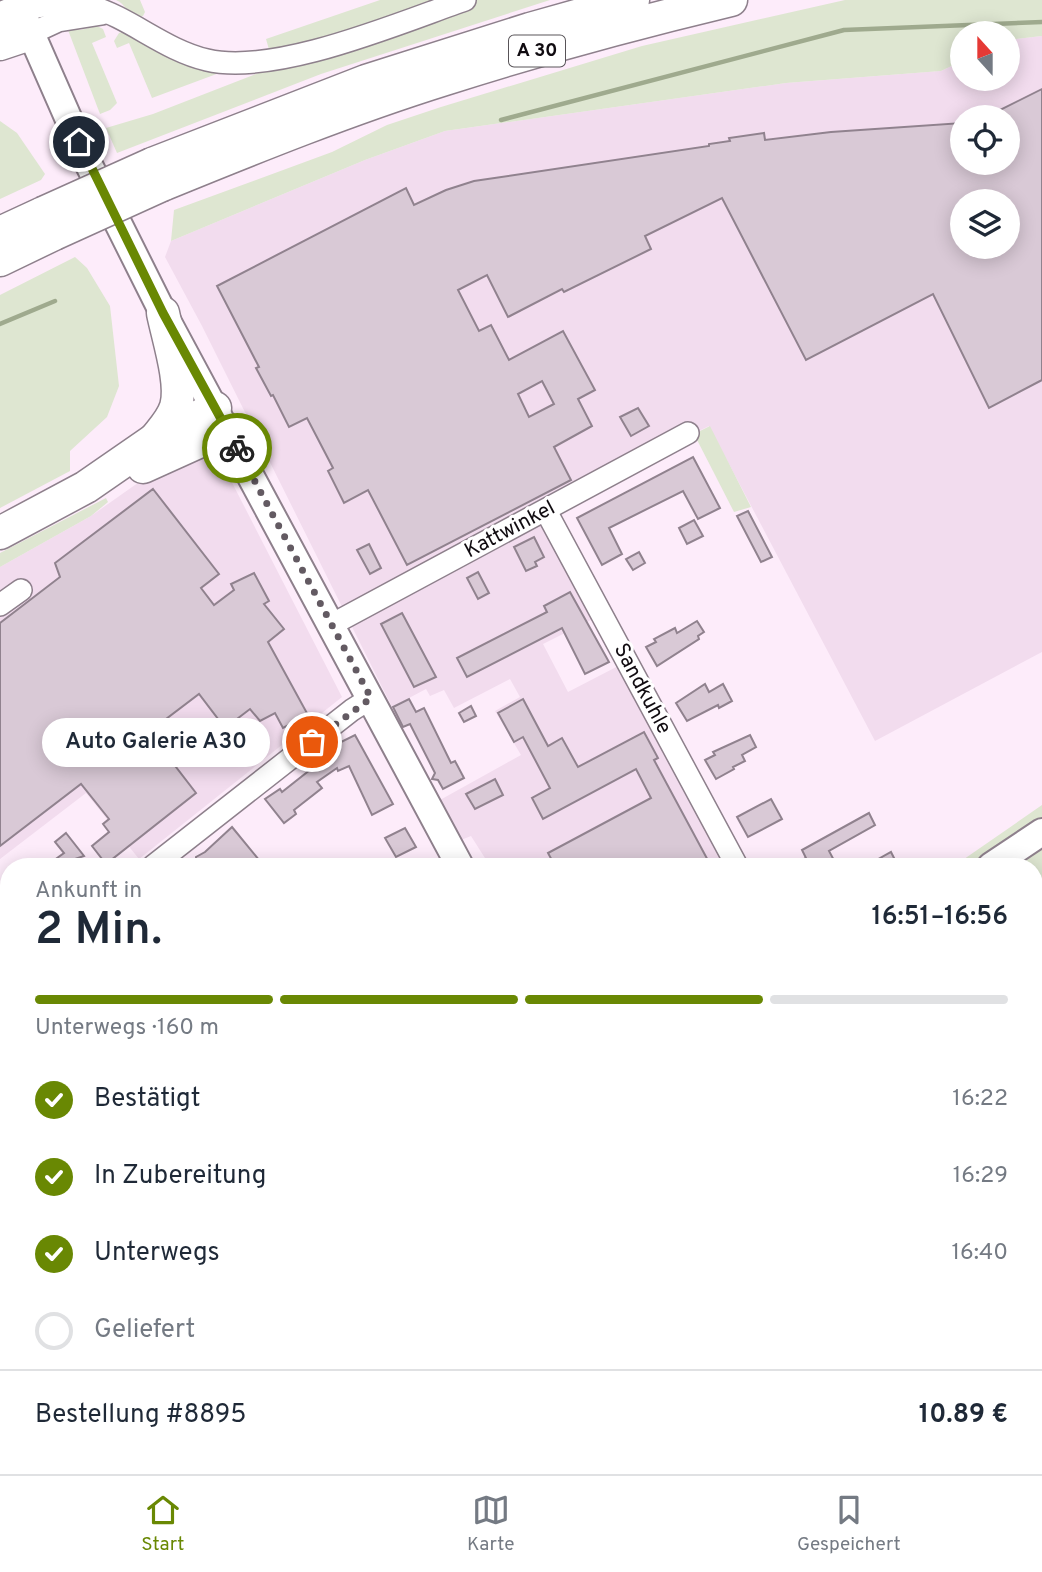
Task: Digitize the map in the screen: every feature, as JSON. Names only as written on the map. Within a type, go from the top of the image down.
[{"type":"highway","name":"A 30","points":[[0,233],[48,223],[366,81],[530,29],[634,0]]},
{"type":"highway","name":"A 30","points":[[157,175],[254,148],[443,79],[612,30],[731,0]]},
{"type":"highway","points":[[0,44],[17,16]]},
{"type":"highway","name":"A 30","points":[[0,260],[48,223]]},
{"type":"highway","points":[[0,533],[86,487],[154,440],[167,425],[179,395],[163,313]]},
{"type":"highway","points":[[154,440],[221,419]]},
{"type":"highway","points":[[86,487],[127,473],[221,419]]},
{"type":"main road","points":[[17,16],[163,313],[456,858]]},
{"type":"main road","points":[[1003,858],[1042,832]]},
{"type":"street","points":[[17,16],[71,3],[90,6],[159,43],[207,60],[246,63],[346,41],[466,0]]},
{"type":"street","name":"Kattwinkel","points":[[331,625],[688,433]]},
{"type":"street","name":"Sandkuhle","points":[[547,511],[733,858]]},
{"type":"street","points":[[0,606],[21,590]]},
{"type":"street","points":[[163,858],[371,698]]},
{"type":"shaded area","points":[[1042,36],[1042,652],[875,741],[709,426],[543,509],[599,616],[543,644],[568,692],[624,663],[731,858],[485,858],[471,836],[461,840],[440,800],[521,755],[495,711],[520,697],[510,679],[454,708],[444,690],[430,696],[426,689],[392,707],[165,257],[171,241],[365,160],[445,131],[786,83],[941,71],[950,67],[950,91],[1020,91],[1020,39]]},
{"type":"shaded area","points":[[193,455],[223,465],[342,697],[140,858],[86,793],[0,858],[0,567],[91,516],[142,480]]},
{"type":"green space","points":[[116,0],[140,0],[145,12],[143,16],[135,19]]},
{"type":"green space","points":[[380,0],[550,0],[321,74],[117,153],[106,128],[153,114],[274,67],[266,39]]},
{"type":"green space","points":[[845,0],[1042,0],[1042,36],[1020,39],[1020,21],[950,21],[950,67],[941,71],[786,83],[445,131],[365,160],[171,241],[174,210],[332,152],[387,125],[642,46]]},
{"type":"green space","points":[[97,26],[103,29],[106,37],[92,43],[117,103],[100,114],[68,30]]},
{"type":"green space","points":[[123,32],[230,69],[152,98],[129,43],[117,48],[114,41],[119,33]]},
{"type":"green space","points":[[0,121],[17,133],[45,174],[41,180],[0,199]]},
{"type":"green space","points":[[75,257],[87,268],[110,306],[119,386],[107,417],[70,451],[70,471],[0,508],[0,295]]},
{"type":"green space","points":[[710,426],[751,507],[734,512],[694,434]]},
{"type":"green space","points":[[106,498],[108,502],[91,516],[0,567],[0,553]]},
{"type":"green space","points":[[1042,805],[1042,858],[966,858]]},
{"type":"building","points":[[1042,89],[1042,380],[989,408],[933,294],[806,360],[722,198],[645,236],[651,249],[508,317],[487,275],[458,290],[479,331],[491,325],[509,360],[563,331],[595,390],[578,399],[592,426],[554,447],[571,480],[407,565],[368,490],[344,503],[328,471],[333,468],[307,418],[289,427],[256,368],[259,367],[217,286],[406,188],[414,205],[474,181],[709,146],[730,141],[729,138],[764,133],[765,140],[831,132],[950,124],[950,175],[1020,175],[1020,105],[1010,105]],"holes":[[[542,381],[554,404],[529,417],[518,394]]]},
{"type":"building","points":[[638,408],[649,426],[631,436],[620,417]]},
{"type":"building","points":[[693,457],[720,508],[698,519],[683,491],[609,528],[622,554],[602,565],[577,518]]},
{"type":"building","points":[[153,489],[219,574],[201,588],[214,605],[234,590],[231,584],[254,573],[269,601],[264,604],[284,629],[268,642],[308,715],[283,728],[275,713],[260,721],[250,709],[225,728],[199,694],[149,732],[196,793],[114,858],[101,858],[92,846],[109,832],[103,824],[109,819],[81,784],[0,846],[0,623],[60,577],[55,563]]},
{"type":"building","points":[[748,511],[772,557],[761,562],[737,516]]},
{"type":"building","points":[[694,520],[703,536],[687,544],[679,528]]},
{"type":"building","points":[[534,537],[544,557],[535,562],[537,566],[526,571],[514,547]]},
{"type":"building","points":[[369,544],[381,568],[370,574],[357,550]]},
{"type":"building","points":[[639,552],[645,563],[633,570],[626,559]]},
{"type":"building","points":[[478,572],[489,593],[478,599],[467,578]]},
{"type":"building","points":[[570,592],[609,662],[585,674],[562,628],[467,677],[457,658],[547,612],[544,606]]},
{"type":"building","points":[[402,613],[436,677],[414,687],[381,624]]},
{"type":"building","points":[[697,621],[704,632],[698,636],[699,639],[657,666],[646,647],[656,642],[654,639],[675,628],[677,633]]},
{"type":"building","points":[[705,684],[709,692],[723,684],[732,701],[687,721],[676,703]]},
{"type":"building","points":[[409,699],[416,712],[424,708],[451,763],[455,761],[464,778],[443,789],[438,780],[432,779],[435,773],[410,724],[403,727],[393,707]]},
{"type":"building","points":[[523,699],[548,746],[562,738],[578,767],[644,732],[658,758],[654,760],[707,858],[551,858],[548,853],[651,798],[636,769],[543,819],[532,798],[550,788],[523,737],[514,742],[498,713]]},
{"type":"building","points":[[471,706],[476,716],[464,722],[459,713]]},
{"type":"building","points":[[355,735],[393,804],[372,815],[349,766],[338,771],[337,768],[317,782],[322,788],[294,810],[296,814],[284,823],[265,799],[280,789],[282,792],[330,754],[333,750],[331,747]]},
{"type":"building","points":[[750,735],[756,747],[742,755],[745,761],[716,779],[705,760],[715,755],[713,752]]},
{"type":"building","points":[[495,779],[503,795],[475,809],[466,794]]},
{"type":"building","points":[[771,799],[782,819],[748,837],[737,817]]},
{"type":"building","points":[[869,813],[875,825],[829,851],[833,858],[806,858],[802,850]]},
{"type":"building","points":[[232,827],[257,858],[196,858]]},
{"type":"building","points":[[405,828],[416,847],[396,857],[385,838]]},
{"type":"building","points":[[66,833],[84,856],[57,858],[64,853],[55,842]]},
{"type":"building","points":[[891,852],[894,858],[880,858]]},
{"type":"waterway","points":[[501,120],[844,30],[1042,22]]},
{"type":"waterway","points":[[0,324],[55,301]]},
{"type":"way so far","points":[[237,448],[371,698],[312,742]]},
{"type":"place","name":"Auto Galerie A30","points":[[312,742]]},
{"type":"route","points":[[79,142],[163,313],[237,448]]}]
